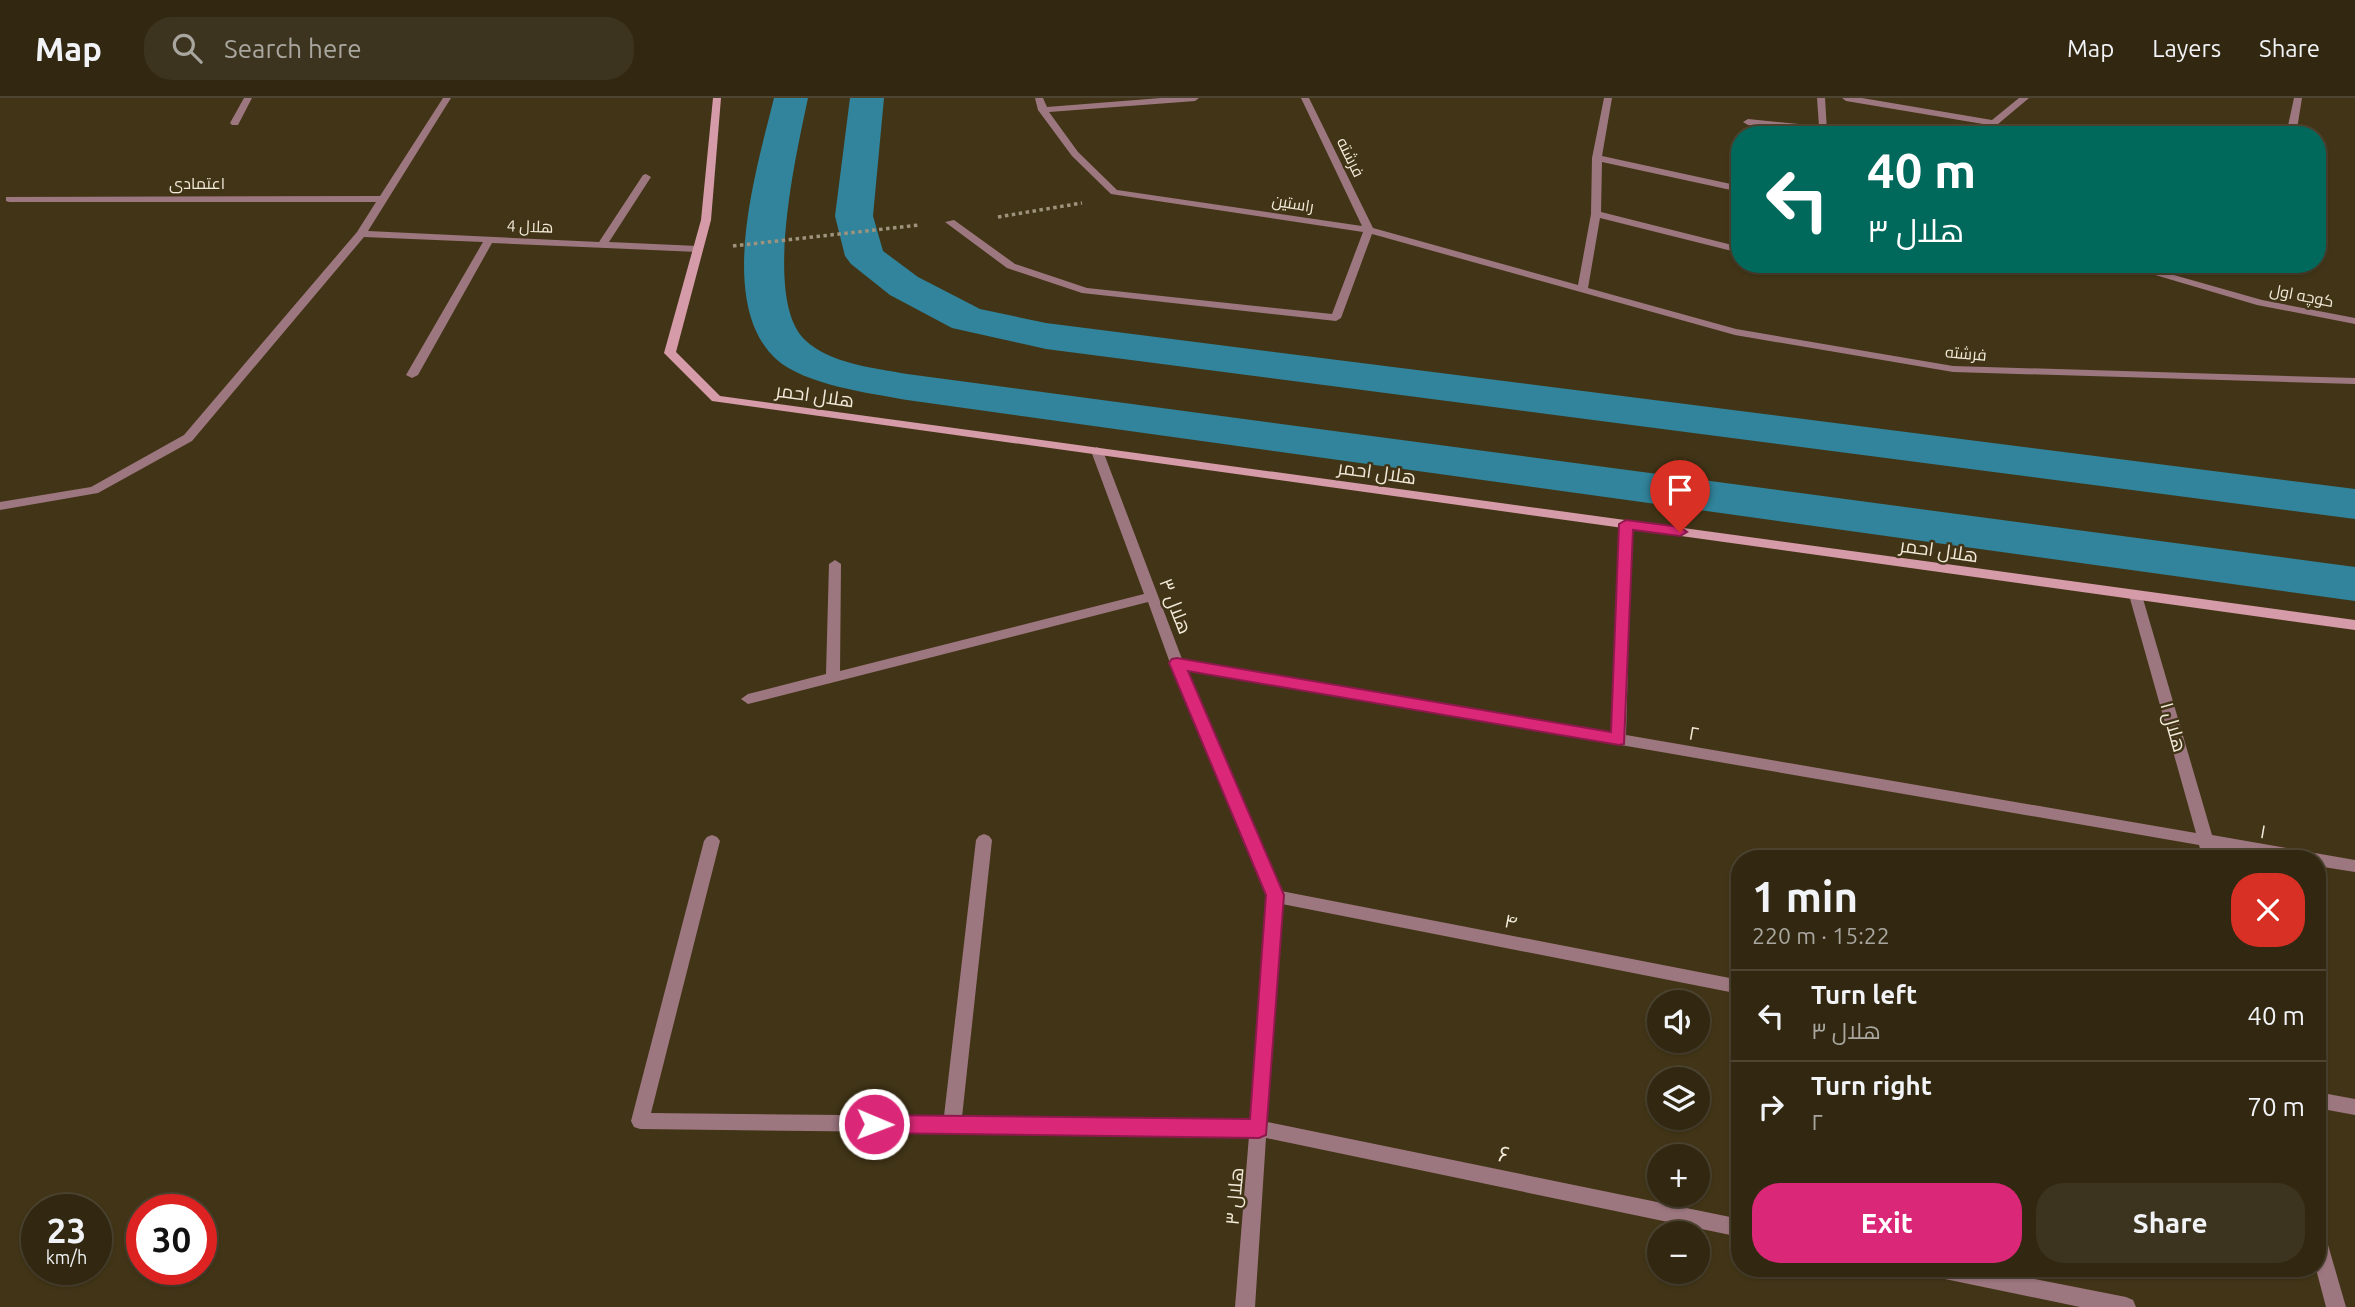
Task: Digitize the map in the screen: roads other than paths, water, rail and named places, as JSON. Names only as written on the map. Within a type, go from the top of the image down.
[{"type":"main road","name":"هلال احمر","points":[[717,98],[706,220],[670,353],[716,399],[2355,625]]},
{"type":"street","points":[[235,123],[248,98]]},
{"type":"street","points":[[0,506],[94,489],[188,438],[361,234],[385,200],[447,98]]},
{"type":"street","points":[[1039,98],[1044,110],[1195,98]]},
{"type":"street","name":"فرشته","points":[[1305,98],[1369,230]]},
{"type":"street","points":[[1583,289],[1596,214],[1597,158],[1608,98]]},
{"type":"street","points":[[1821,98],[1824,126]]},
{"type":"street","points":[[1846,98],[1994,123]]},
{"type":"street","points":[[1993,126],[2025,98]]},
{"type":"street","points":[[2293,126],[2298,98]]},
{"type":"street","name":"راستین","points":[[1044,110],[1075,154],[1114,192],[1369,230],[1583,289]]},
{"type":"street","points":[[1748,122],[1791,126]]},
{"type":"street","points":[[1597,158],[1731,187]]},
{"type":"street","points":[[602,245],[646,177]]},
{"type":"street","name":"اعتمادی","points":[[9,199],[385,200]]},
{"type":"street","points":[[1596,214],[1731,248]]},
{"type":"street","points":[[950,222],[1011,266],[1086,291],[1336,318],[1369,230]]},
{"type":"street","name":"هلال 4","points":[[361,234],[698,249]]},
{"type":"street","points":[[412,375],[489,240]]},
{"type":"street","name":"کوچه اول","points":[[2155,273],[2261,303],[2355,321]]},
{"type":"street","name":"فرشته","points":[[1583,289],[1735,332],[1953,369],[2355,382]]},
{"type":"street","name":"هلال ۳","points":[[1097,451],[1177,663],[1275,895],[1245,1307]]},
{"type":"street","points":[[1619,739],[1626,524]]},
{"type":"street","points":[[833,677],[835,564]]},
{"type":"street","name":"هلال ۱","points":[[2136,595],[2208,850]]},
{"type":"street","points":[[748,698],[1152,597]]},
{"type":"street","name":"۲","points":[[1177,663],[2205,840]]},
{"type":"street","points":[[952,1125],[984,840]]},
{"type":"street","name":"۱","points":[[2205,840],[2260,850]]},
{"type":"street","name":"۶","points":[[712,841],[640,1121],[1259,1128],[1731,1226]]},
{"type":"street","name":"۱","points":[[2326,862],[2355,866]]},
{"type":"street","name":"۴","points":[[1275,895],[1731,985]]},
{"type":"street","points":[[2326,1102],[2355,1107]]},
{"type":"street","points":[[2326,1271],[2336,1307]]},
{"type":"street","points":[[1979,1277],[2126,1307]]},
{"type":"waterway","points":[[791,98],[766,228],[764,265],[767,299],[775,328],[790,349],[801,357],[830,369],[907,387],[2355,584]]},
{"type":"waterway","points":[[867,98],[854,216],[865,256],[904,286],[967,319],[1046,336],[2355,504]]}]
